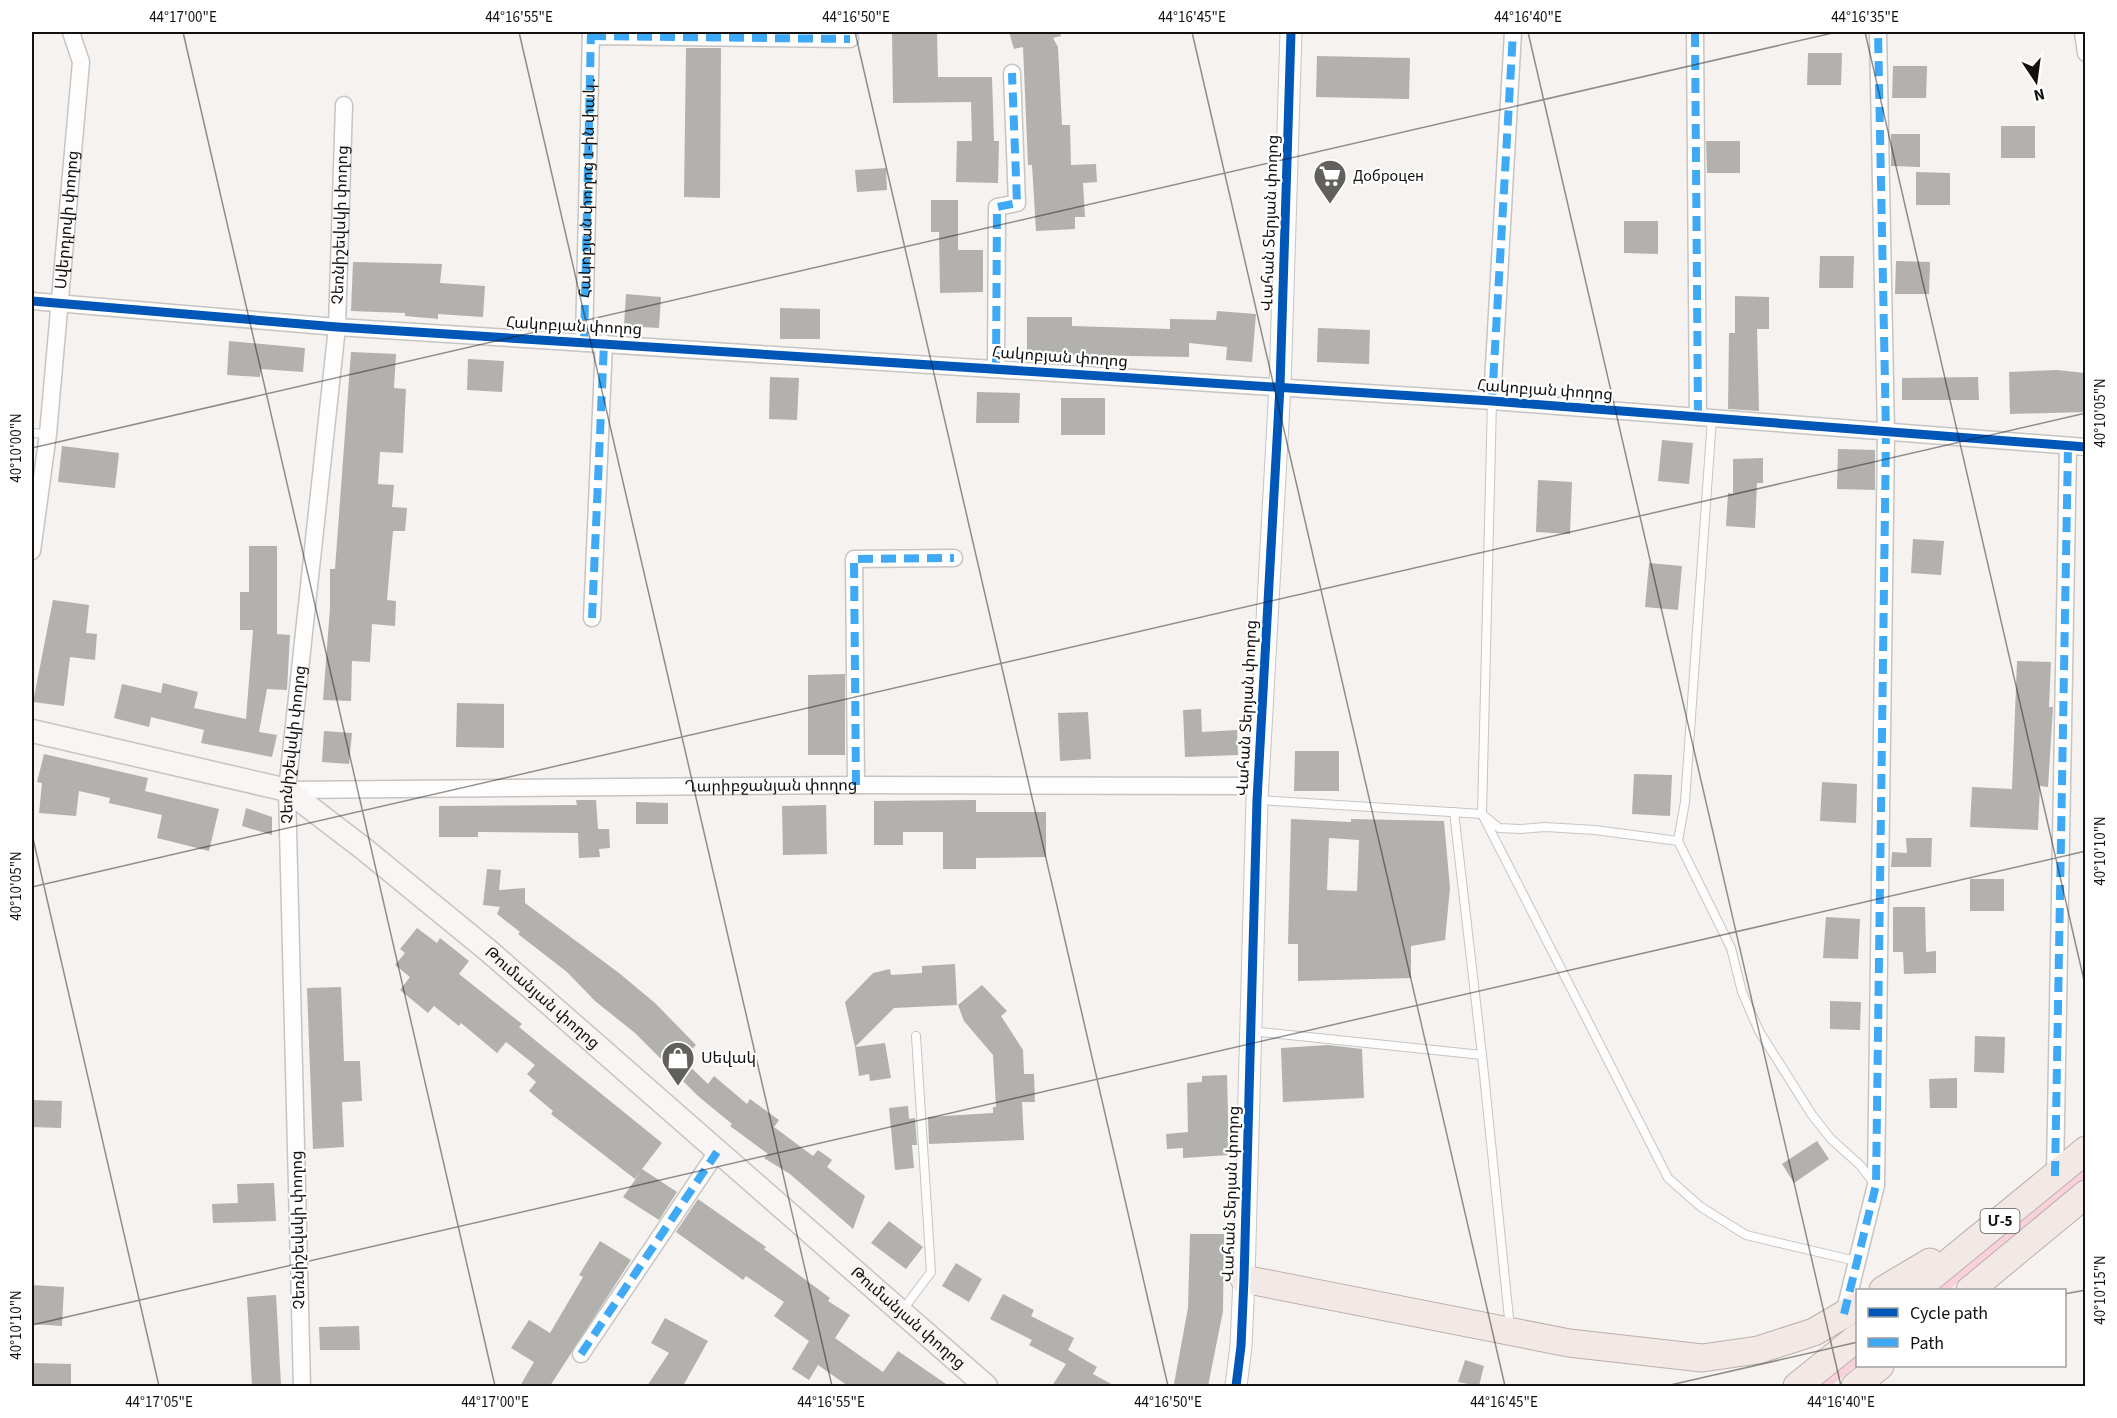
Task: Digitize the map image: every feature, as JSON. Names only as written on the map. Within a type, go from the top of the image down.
[{"type":"highway","name":"Մ-5","points":[[1916,1289],[2085,1150]]},
{"type":"highway","name":"Մ-5","points":[[1971,1289],[2085,1194]]},
{"type":"highway","points":[[1885,1289],[2003,1218]]},
{"type":"highway","points":[[1244,1279],[1569,1343],[1702,1358],[1758,1350],[1815,1332],[1851,1310]]},
{"type":"highway","points":[[1797,1386],[1856,1338]]},
{"type":"highway","points":[[1855,1386],[1878,1367]]},
{"type":"main road","name":"Թումանյան փողոց","points":[[32,731],[287,790],[490,952],[986,1386]]},
{"type":"street","name":"Սվերդլովի փողոց","points":[[32,551],[40,434],[57,303],[81,62],[71,32]]},
{"type":"street","name":"Վահան Տերյան փողոց","points":[[1236,1386],[1244,1279],[1257,793],[1280,386],[1291,32]]},
{"type":"street","points":[[1492,401],[1513,32]]},
{"type":"street","points":[[1695,32],[1705,417]]},
{"type":"street","points":[[1851,1310],[1856,1261],[1876,1185],[1886,434],[1878,32]]},
{"type":"street","points":[[2083,32],[2085,53]]},
{"type":"street","points":[[591,34],[850,39]]},
{"type":"street","name":"Հակոբյան փողոց 1-ին փակ․","points":[[584,343],[591,34]]},
{"type":"street","points":[[996,368],[997,207],[1017,203],[1012,73]]},
{"type":"street","name":"Չեռնիշեվսկի փողոց","points":[[302,1386],[287,790],[337,327],[344,105]]},
{"type":"street","name":"Հակոբյան փողոց","points":[[32,302],[337,327],[1492,401],[1705,417],[1886,434],[2077,447]]},
{"type":"street","points":[[592,618],[604,343]]},
{"type":"street","points":[[2055,1176],[2077,447]]},
{"type":"street","points":[[856,785],[854,559],[954,558]]},
{"type":"street","name":"Ղարիբջանյան փողոց","points":[[287,790],[856,785],[1257,793]]},
{"type":"street","points":[[581,1354],[717,1152]]},
{"type":"lane","points":[[1492,401],[1482,814],[1668,1178],[1701,1208],[1746,1235],[1856,1261]]},
{"type":"lane","points":[[1705,417],[1685,802],[1678,842],[1731,948],[1743,992],[1759,1031],[1812,1115],[1831,1139],[1860,1165],[1876,1185]]},
{"type":"lane","points":[[1257,793],[1482,814],[1499,828],[1520,830],[1545,827],[1595,830],[1678,842]]},
{"type":"lane","points":[[1454,813],[1482,1055],[1510,1332]]},
{"type":"lane","points":[[1250,1030],[1482,1055]]},
{"type":"lane","points":[[901,1312],[931,1272],[916,1036]]},
{"type":"shaded area","points":[[2085,1160],[2085,1178],[1950,1289],[1926,1289]]},
{"type":"shaded area","points":[[1856,1346],[1856,1366],[1831,1386],[1807,1386]]},
{"type":"building","points":[[892,32],[937,32],[938,77],[992,77],[994,141],[999,141],[998,183],[956,182],[957,141],[972,141],[971,102],[893,103]]},
{"type":"building","points":[[1009,32],[1060,32],[1061,36],[1053,38],[1058,47],[1062,125],[1070,125],[1071,165],[1096,164],[1097,182],[1083,183],[1085,217],[1075,217],[1075,229],[1036,231],[1032,165],[1028,165],[1023,47],[1014,49]]},
{"type":"building","points":[[686,48],[721,48],[720,198],[684,197]]},
{"type":"building","points":[[1808,53],[1842,53],[1841,85],[1807,85]]},
{"type":"building","points":[[1317,56],[1410,58],[1409,99],[1316,97]]},
{"type":"building","points":[[1893,66],[1927,66],[1926,98],[1892,98]]},
{"type":"building","points":[[2001,126],[2035,126],[2035,158],[2001,158]]},
{"type":"building","points":[[1891,134],[1920,134],[1920,167],[1891,166]]},
{"type":"building","points":[[1706,141],[1740,141],[1740,173],[1707,173]]},
{"type":"building","points":[[886,168],[887,190],[857,192],[855,170]]},
{"type":"building","points":[[1916,172],[1950,173],[1950,205],[1916,205]]},
{"type":"building","points":[[931,200],[958,200],[958,250],[983,250],[983,292],[940,293],[939,232],[931,232]]},
{"type":"building","points":[[1624,221],[1658,221],[1658,254],[1624,253]]},
{"type":"building","points":[[1820,256],[1854,256],[1853,288],[1819,288]]},
{"type":"building","points":[[1896,261],[1930,262],[1929,294],[1895,294]]},
{"type":"building","points":[[353,262],[442,264],[440,283],[485,286],[483,317],[438,314],[438,319],[405,316],[405,313],[351,311]]},
{"type":"building","points":[[626,294],[661,297],[659,328],[624,326]]},
{"type":"building","points":[[1735,296],[1769,297],[1769,329],[1757,329],[1759,411],[1728,409],[1729,333],[1735,333]]},
{"type":"building","points":[[780,308],[820,309],[820,339],[780,339]]},
{"type":"building","points":[[1217,311],[1256,314],[1252,362],[1226,360],[1227,347],[1189,343],[1189,357],[1027,354],[1027,317],[1072,317],[1072,326],[1170,329],[1170,319],[1216,320]]},
{"type":"building","points":[[1318,328],[1370,330],[1369,364],[1317,362]]},
{"type":"building","points":[[229,341],[305,348],[303,372],[261,369],[260,377],[227,375]]},
{"type":"building","points":[[351,352],[396,354],[394,388],[406,389],[403,453],[380,452],[378,484],[394,485],[392,507],[407,508],[405,531],[393,531],[387,600],[396,601],[395,626],[372,624],[370,662],[352,661],[351,701],[323,700],[330,608],[330,569],[335,569]]},
{"type":"building","points":[[468,359],[504,361],[502,392],[467,390]]},
{"type":"building","points":[[2057,370],[2085,373],[2085,412],[2010,414],[2009,372]]},
{"type":"building","points":[[770,377],[799,378],[797,420],[769,419]]},
{"type":"building","points":[[1978,377],[1979,400],[1902,400],[1902,378]]},
{"type":"building","points":[[977,392],[1020,393],[1019,423],[976,423]]},
{"type":"building","points":[[1061,398],[1105,398],[1105,435],[1061,435]]},
{"type":"building","points":[[1662,440],[1693,443],[1689,484],[1658,481]]},
{"type":"building","points":[[62,446],[119,453],[115,488],[58,482]]},
{"type":"building","points":[[1838,449],[1875,450],[1875,490],[1837,489]]},
{"type":"building","points":[[1763,458],[1763,483],[1757,483],[1755,528],[1726,526],[1728,493],[1733,494],[1733,459]]},
{"type":"building","points":[[1538,480],[1572,482],[1570,534],[1536,532]]},
{"type":"building","points":[[1913,539],[1944,541],[1941,575],[1911,573]]},
{"type":"building","points":[[249,546],[277,546],[277,634],[290,635],[287,690],[267,689],[259,732],[277,735],[272,757],[201,743],[204,730],[151,717],[149,727],[114,718],[122,684],[161,693],[163,683],[198,692],[194,708],[246,719],[253,630],[240,630],[240,592],[249,592]]},
{"type":"building","points":[[1649,563],[1682,566],[1678,610],[1645,607]]},
{"type":"building","points":[[53,600],[89,605],[86,633],[97,634],[95,660],[70,657],[64,706],[33,702]]},
{"type":"building","points":[[2017,661],[2051,662],[2049,707],[2053,707],[2048,787],[2040,786],[2038,830],[1970,827],[1972,787],[2012,789]]},
{"type":"building","points":[[845,674],[845,755],[808,755],[808,675]]},
{"type":"building","points":[[457,703],[504,704],[504,748],[456,747]]},
{"type":"building","points":[[1201,709],[1202,732],[1237,730],[1238,755],[1185,757],[1183,710]]},
{"type":"building","points":[[1088,712],[1091,759],[1060,761],[1058,713]]},
{"type":"building","points":[[324,731],[352,733],[349,764],[322,762]]},
{"type":"building","points":[[1295,751],[1339,751],[1339,791],[1294,791]]},
{"type":"building","points":[[44,754],[148,778],[145,791],[219,809],[209,851],[157,838],[162,815],[109,803],[110,798],[79,791],[76,816],[39,813],[42,783],[37,782]]},
{"type":"building","points":[[1634,774],[1672,775],[1670,816],[1632,814]]},
{"type":"building","points":[[1822,782],[1857,784],[1856,823],[1820,821]]},
{"type":"building","points":[[576,800],[596,800],[598,829],[609,829],[610,848],[599,849],[600,857],[579,858],[578,833],[478,832],[478,837],[439,837],[439,806],[577,805]]},
{"type":"building","points":[[976,800],[976,812],[1046,812],[1046,857],[976,858],[976,869],[943,869],[943,832],[903,832],[903,845],[874,845],[874,801]]},
{"type":"building","points":[[636,802],[668,803],[668,824],[636,824]]},
{"type":"building","points":[[826,805],[827,854],[783,855],[782,806]]},
{"type":"building","points":[[246,808],[272,817],[272,835],[242,826]]},
{"type":"building","points":[[1291,819],[1351,822],[1351,819],[1444,821],[1450,888],[1445,940],[1411,946],[1411,978],[1298,981],[1298,944],[1288,944]],"holes":[[[1329,838],[1359,840],[1357,891],[1327,890]]]},
{"type":"building","points":[[1906,838],[1932,838],[1931,867],[1891,867],[1892,852],[1907,853]]},
{"type":"building","points":[[487,869],[501,870],[499,890],[525,888],[525,903],[619,973],[655,1003],[696,1045],[682,1059],[708,1084],[714,1076],[747,1104],[750,1099],[779,1120],[774,1127],[813,1156],[818,1150],[832,1160],[827,1167],[865,1196],[853,1229],[790,1174],[764,1158],[768,1154],[730,1126],[732,1124],[698,1096],[635,1033],[595,1001],[567,972],[518,934],[520,932],[497,914],[500,907],[483,905]]},
{"type":"building","points":[[1970,879],[2004,879],[2004,911],[1970,911]]},
{"type":"building","points":[[1893,907],[1925,907],[1926,952],[1936,951],[1936,973],[1904,974],[1903,952],[1893,952]]},
{"type":"building","points":[[1826,917],[1860,919],[1858,959],[1823,958]]},
{"type":"building","points":[[417,928],[437,943],[440,938],[469,961],[459,974],[522,1024],[519,1027],[662,1143],[642,1169],[677,1192],[659,1220],[623,1197],[642,1170],[635,1179],[551,1114],[553,1111],[529,1091],[536,1082],[527,1074],[535,1065],[506,1042],[497,1053],[461,1023],[459,1026],[434,1006],[428,1013],[400,990],[410,977],[395,965],[405,953],[400,949]]},
{"type":"building","points":[[955,964],[957,1005],[894,1008],[855,1047],[845,1002],[873,973],[890,969],[891,975],[922,973],[922,966]]},
{"type":"building","points":[[982,985],[1007,1011],[1001,1016],[1023,1050],[1024,1074],[1034,1074],[1035,1102],[1022,1102],[1024,1140],[929,1144],[928,1117],[993,1113],[993,1107],[996,1107],[993,1055],[964,1021],[958,1005]]},
{"type":"building","points":[[341,987],[344,1061],[360,1061],[362,1101],[342,1102],[344,1147],[313,1149],[307,988]]},
{"type":"building","points":[[1830,1001],[1861,1002],[1860,1030],[1830,1029]]},
{"type":"building","points":[[1975,1036],[2005,1037],[2004,1073],[1974,1072]]},
{"type":"building","points":[[885,1043],[891,1078],[870,1081],[869,1074],[859,1076],[855,1047]]},
{"type":"building","points":[[1328,1045],[1362,1049],[1364,1098],[1283,1102],[1281,1048]]},
{"type":"building","points":[[1227,1075],[1229,1155],[1183,1158],[1183,1148],[1167,1149],[1166,1134],[1188,1132],[1187,1083],[1202,1082],[1202,1076]]},
{"type":"building","points":[[1957,1078],[1957,1108],[1930,1108],[1929,1079]]},
{"type":"building","points":[[32,1100],[62,1101],[61,1128],[32,1127]]},
{"type":"building","points":[[908,1106],[909,1119],[915,1118],[917,1145],[912,1145],[914,1168],[895,1170],[889,1108]]},
{"type":"building","points":[[1817,1141],[1829,1159],[1794,1183],[1782,1164]]},
{"type":"building","points":[[274,1183],[276,1221],[213,1223],[212,1204],[238,1203],[237,1184]]},
{"type":"building","points":[[698,1199],[766,1247],[764,1249],[830,1298],[828,1301],[850,1315],[835,1338],[883,1372],[898,1351],[949,1386],[848,1386],[818,1365],[809,1380],[792,1369],[809,1341],[774,1316],[784,1302],[746,1276],[743,1280],[676,1232]]},
{"type":"building","points":[[889,1221],[923,1247],[906,1269],[871,1243]]},
{"type":"building","points":[[1190,1234],[1224,1234],[1223,1311],[1208,1386],[1174,1384],[1188,1308]]},
{"type":"building","points":[[600,1241],[631,1260],[550,1386],[520,1386],[534,1362],[511,1348],[529,1320],[550,1333],[583,1277],[579,1275]]},
{"type":"building","points":[[956,1263],[982,1279],[969,1302],[942,1286]]},
{"type":"building","points":[[32,1285],[64,1287],[62,1326],[32,1324]]},
{"type":"building","points":[[1003,1294],[1034,1310],[1031,1316],[1074,1338],[1068,1350],[1097,1367],[1093,1374],[1115,1386],[1052,1386],[1066,1364],[1029,1345],[1032,1340],[990,1319]]},
{"type":"building","points":[[276,1295],[281,1385],[252,1386],[247,1297]]},
{"type":"building","points":[[665,1318],[708,1341],[683,1386],[647,1386],[669,1353],[651,1343]]},
{"type":"building","points":[[359,1326],[360,1350],[320,1350],[319,1327]]},
{"type":"building","points":[[1465,1360],[1484,1366],[1479,1386],[1458,1382]]},
{"type":"building","points":[[32,1363],[71,1364],[71,1386],[32,1386]]},
{"type":"marked path","points":[[584,343],[591,32]]},
{"type":"marked path","points":[[1492,401],[1513,32]]},
{"type":"marked path","points":[[1695,32],[1698,417]]},
{"type":"marked path","points":[[1844,1314],[1876,1185],[1886,434],[1878,32]]},
{"type":"marked path","points":[[591,36],[850,39]]},
{"type":"marked path","points":[[996,367],[997,207],[1017,203],[1012,73]]},
{"type":"marked path","points":[[592,618],[604,343]]},
{"type":"marked path","points":[[2055,1176],[2068,447]]},
{"type":"marked path","points":[[856,785],[854,559],[954,558]]},
{"type":"marked path","points":[[581,1354],[717,1152]]},
{"type":"cycle path","points":[[1236,1386],[1241,1346],[1244,1279],[1257,800],[1280,386],[1291,32]]},
{"type":"cycle path","points":[[32,301],[337,327],[1492,401],[2086,447]]},
{"type":"place","name":"Доброцен","points":[[1330,205]]},
{"type":"place","name":"Սեվակ","points":[[678,1087]]}]
